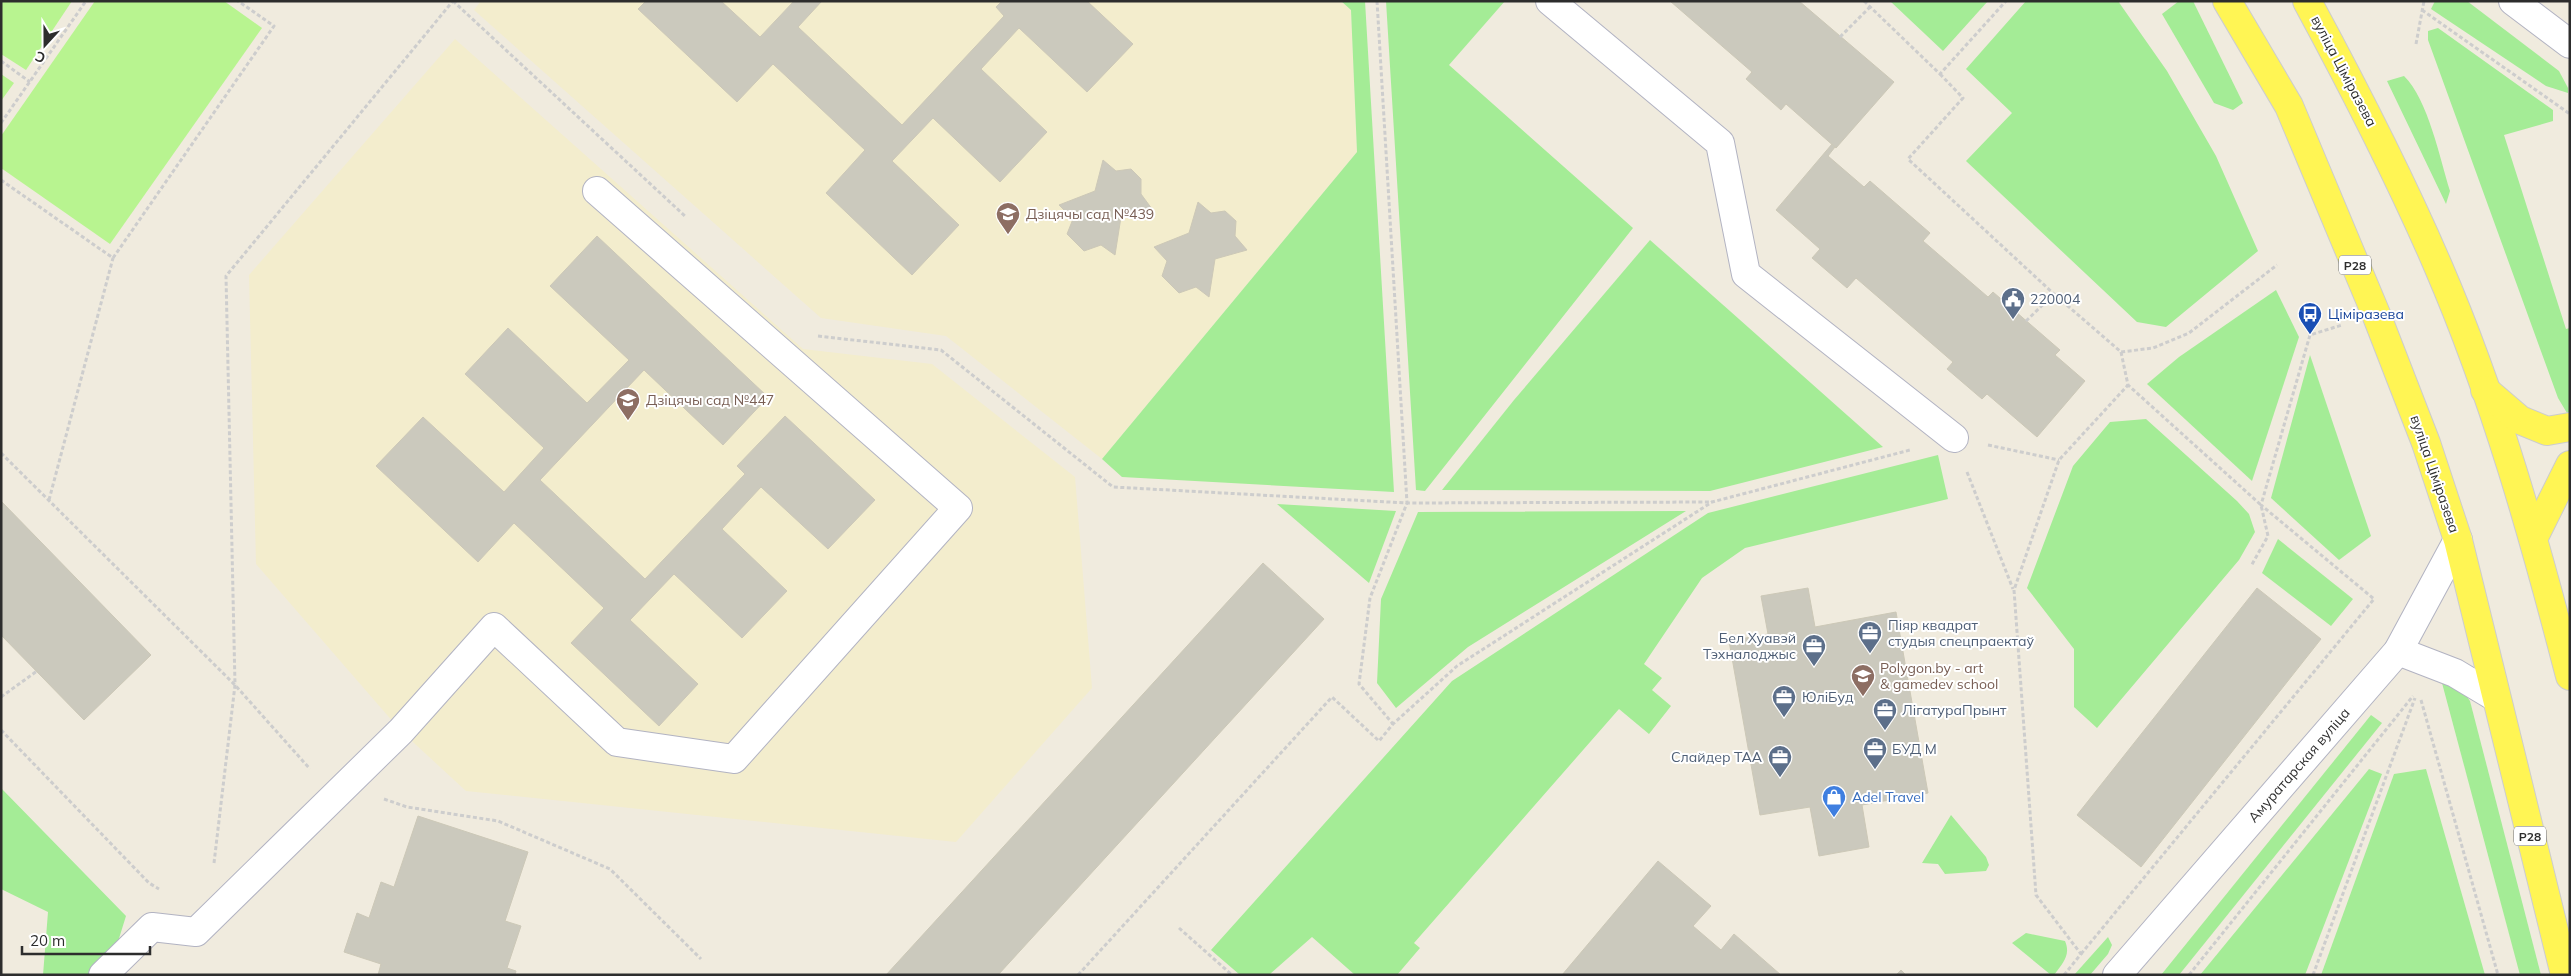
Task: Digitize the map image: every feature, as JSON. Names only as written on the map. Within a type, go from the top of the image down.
[{"type":"main road","name":"вуліца Ціміразева","points":[[2307,1],[2391,160],[2439,267],[2485,390],[2534,537],[2570,676]]},
{"type":"main road","name":"вуліца Ціміразева","points":[[2233,3],[2289,106],[2376,314],[2426,443],[2458,540],[2495,697],[2565,975]]},
{"type":"main road","points":[[2485,390],[2520,420],[2547,431],[2570,427]]},
{"type":"main road","points":[[2534,537],[2570,465]]},
{"type":"street","points":[[1550,1],[1720,143],[1746,274],[1954,438]]},
{"type":"street","points":[[2513,1],[2570,44]]},
{"type":"street","points":[[103,975],[152,928],[196,932],[401,731],[494,627],[617,742],[734,759],[958,508],[598,191]]},
{"type":"street","name":"Амуратарская вуліца","points":[[2117,975],[2398,651],[2458,540]]},
{"type":"street","points":[[2398,651],[2455,673],[2495,697]]},
{"type":"path","points":[[1,123],[86,1]]},
{"type":"path","points":[[49,500],[113,258],[274,26],[238,1]]},
{"type":"path","points":[[214,867],[235,685],[226,276],[453,1],[691,222]]},
{"type":"path","points":[[1377,1],[1407,503],[1370,598],[1359,684],[1393,724]]},
{"type":"path","points":[[1864,1],[1963,98],[1908,159],[2054,294],[2121,352],[2128,385],[2261,505],[2374,599],[2064,975]]},
{"type":"path","points":[[1940,74],[2006,1]]},
{"type":"path","points":[[2416,44],[2424,1]]},
{"type":"path","points":[[1840,38],[1870,7]]},
{"type":"path","points":[[2422,10],[2570,114]]},
{"type":"path","points":[[1,61],[30,82]]},
{"type":"path","points":[[1,180],[113,258]]},
{"type":"path","points":[[2121,352],[2153,348],[2189,333],[2276,265]]},
{"type":"path","points":[[2026,321],[2054,294]]},
{"type":"path","points":[[814,335],[941,350],[1113,486],[1407,503],[1712,502],[1954,438],[2059,460]]},
{"type":"path","points":[[2251,566],[2268,536],[2261,505],[2310,335]]},
{"type":"path","points":[[2014,590],[2059,460],[2128,385]]},
{"type":"path","points":[[1954,438],[2014,590],[2036,895],[2081,954]]},
{"type":"path","points":[[1,453],[235,685],[320,779],[407,807],[498,821],[610,869],[701,959]]},
{"type":"path","points":[[1078,975],[1332,697],[1379,741],[1393,724],[1457,666],[1712,502]]},
{"type":"path","points":[[1,697],[37,671]]},
{"type":"path","points":[[2188,975],[2418,690]]},
{"type":"path","points":[[2313,975],[2418,690]]},
{"type":"path","points":[[2418,690],[2498,975]]},
{"type":"path","points":[[1,730],[149,883],[163,892]]},
{"type":"path","points":[[1179,928],[1232,975]]},
{"type":"shaded area","name":"Дзіцячы сад №439","points":[[481,1],[1341,1],[1351,10],[1357,152],[1102,459],[946,336],[821,318],[474,10]]},
{"type":"shaded area","name":"Дзіцячы сад №447","points":[[455,39],[803,349],[932,364],[1075,477],[1092,688],[956,842],[466,791],[401,731],[256,564],[249,275]]},
{"type":"green space","points":[[1,1],[72,1],[26,70],[1,54]]},
{"type":"green space","points":[[95,1],[224,1],[262,28],[110,244],[1,168],[1,136]]},
{"type":"green space","points":[[1341,1],[1365,1],[1394,492],[1122,477],[1102,459],[1357,152],[1351,10]]},
{"type":"green space","points":[[1386,1],[1505,1],[1449,65],[1633,228],[1425,491],[1416,490]]},
{"type":"green space","points":[[1890,1],[1988,1],[1943,51]]},
{"type":"green space","points":[[2026,1],[2118,1],[2167,71],[2216,156],[2258,251],[2166,327],[2137,322],[1966,161],[2012,113],[1966,69]]},
{"type":"green space","points":[[2179,1],[2193,1],[2243,103],[2233,110],[2214,103],[2162,14]]},
{"type":"green space","points":[[2435,1],[2467,1],[2559,71],[2568,88],[2568,93],[2546,86],[2431,9]]},
{"type":"green space","points":[[2438,28],[2553,110],[2553,121],[2504,135],[2566,329],[2570,328],[2570,412],[2567,413],[2558,398],[2428,40],[2428,31]]},
{"type":"green space","points":[[1,74],[14,83],[1,101]]},
{"type":"green space","points":[[2404,76],[2420,99],[2432,130],[2450,191],[2446,204],[2387,81]]},
{"type":"green space","points":[[1650,240],[1883,447],[1710,491],[1442,490],[1514,400]]},
{"type":"green space","points":[[2276,290],[2299,337],[2252,481],[2147,384],[2179,357]]},
{"type":"green space","points":[[2310,355],[2371,536],[2339,560],[2271,498]]},
{"type":"green space","points":[[2146,419],[2237,501],[2249,514],[2255,532],[2239,560],[2097,728],[2074,707],[2074,649],[2027,588],[2073,466],[2110,422]]},
{"type":"green space","points":[[1938,455],[1948,499],[1745,548],[1702,578],[1644,664],[1662,678],[1652,690],[1671,706],[1649,734],[1619,709],[1414,943],[1420,948],[1397,975],[1355,975],[1312,937],[1269,975],[1240,975],[1211,950],[1452,681],[1708,513]]},
{"type":"green space","points":[[1277,504],[1396,511],[1369,583]]},
{"type":"green space","points":[[1686,511],[1468,647],[1396,708],[1377,683],[1381,599],[1418,512]]},
{"type":"green space","points":[[2278,539],[2353,599],[2331,626],[2262,573]]},
{"type":"green space","points":[[2442,683],[2462,690],[2470,701],[2541,975],[2520,975]]},
{"type":"green space","points":[[2371,715],[2382,723],[2179,975],[2161,975]]},
{"type":"green space","points":[[2369,769],[2382,774],[2305,975],[2200,975]]},
{"type":"green space","points":[[2426,769],[2485,975],[2321,975],[2394,774]]},
{"type":"green space","points":[[1,788],[126,916],[116,948],[88,975],[43,975],[48,912],[1,889]]},
{"type":"green space","points":[[1951,815],[1986,857],[1989,865],[1986,871],[1945,874],[1938,864],[1922,863]]},
{"type":"green space","points":[[2026,933],[2065,941],[2067,955],[2054,975],[2051,975],[2012,943]]},
{"type":"green space","points":[[2108,937],[2112,945],[2108,954],[2090,975],[2074,975]]},
{"type":"building","points":[[646,1],[721,1],[760,37],[794,1],[822,1],[798,27],[902,125],[1004,16],[996,7],[1002,1],[1087,1],[1133,44],[1087,92],[1019,28],[981,69],[1047,132],[1000,182],[933,118],[892,161],[959,225],[912,275],[826,193],[865,150],[773,64],[737,102],[638,9]]},
{"type":"building","points":[[1670,1],[1799,1],[1894,82],[1836,148],[1786,104],[1781,110],[1746,79],[1752,72]]},
{"type":"building","points":[[1832,144],[1835,147],[1828,156],[1864,187],[1870,181],[1930,233],[1923,241],[1988,297],[1993,292],[2060,350],[2055,355],[2085,381],[2037,437],[1987,394],[1982,399],[1947,369],[1953,362],[1856,278],[1847,288],[1812,258],[1820,249],[1776,210]]},
{"type":"building","points":[[1103,160],[1116,171],[1131,169],[1141,179],[1141,194],[1152,209],[1121,217],[1115,255],[1101,245],[1084,251],[1067,234],[1073,219],[1059,205],[1095,191]]},
{"type":"building","points":[[1198,202],[1211,213],[1225,211],[1236,221],[1235,236],[1247,250],[1215,259],[1209,297],[1196,287],[1179,293],[1162,276],[1167,261],[1154,247],[1189,233]]},
{"type":"building","points":[[597,236],[768,397],[723,445],[644,370],[540,480],[645,579],[745,474],[737,466],[785,416],[875,500],[828,549],[761,487],[722,529],[787,591],[742,638],[674,574],[630,620],[698,684],[659,726],[571,643],[604,608],[514,523],[478,562],[376,466],[423,417],[504,492],[544,448],[465,374],[508,328],[587,403],[629,360],[550,286]]},
{"type":"building","points":[[1,501],[151,655],[84,720],[1,635]]},
{"type":"building","points":[[1263,563],[1324,619],[998,975],[886,975]]},
{"type":"building","points":[[1808,588],[1815,627],[1896,612],[1928,793],[1862,805],[1869,847],[1819,856],[1810,807],[1760,815],[1729,641],[1768,634],[1761,596]]},
{"type":"building","points":[[2257,588],[2321,639],[2141,867],[2077,815]]},
{"type":"building","points":[[418,816],[528,852],[505,921],[521,926],[507,968],[516,971],[515,975],[378,975],[381,964],[344,952],[357,913],[369,918],[381,882],[394,887]]},
{"type":"building","points":[[1658,861],[1711,906],[1693,926],[1721,950],[1734,934],[1781,975],[1562,975]]},
{"type":"building","points":[[1901,970],[1906,975],[1896,975]]},
{"type":"place","name":"Дзіцячы сад №439","points":[[1008,235]]},
{"type":"place","name":"220004","points":[[2013,320]]},
{"type":"place","name":"Ціміразева","points":[[2310,335]]},
{"type":"place","name":"Дзіцячы сад №447","points":[[628,421]]},
{"type":"place","name":"Піяр квадрат студыя спецпраектаў","points":[[1870,654]]},
{"type":"place","name":"Бел Хуавэй Тэхналоджыс","points":[[1814,667]]},
{"type":"place","name":"Polygon.by - art & gamedev school","points":[[1863,697]]},
{"type":"place","name":"ЮліБуд","points":[[1784,718]]},
{"type":"place","name":"ЛігатураПрынт","points":[[1885,731]]},
{"type":"place","name":"БУД М","points":[[1875,770]]},
{"type":"place","name":"Слайдер ТАА","points":[[1780,778]]},
{"type":"place","name":"Adel Travel","points":[[1834,818]]}]
